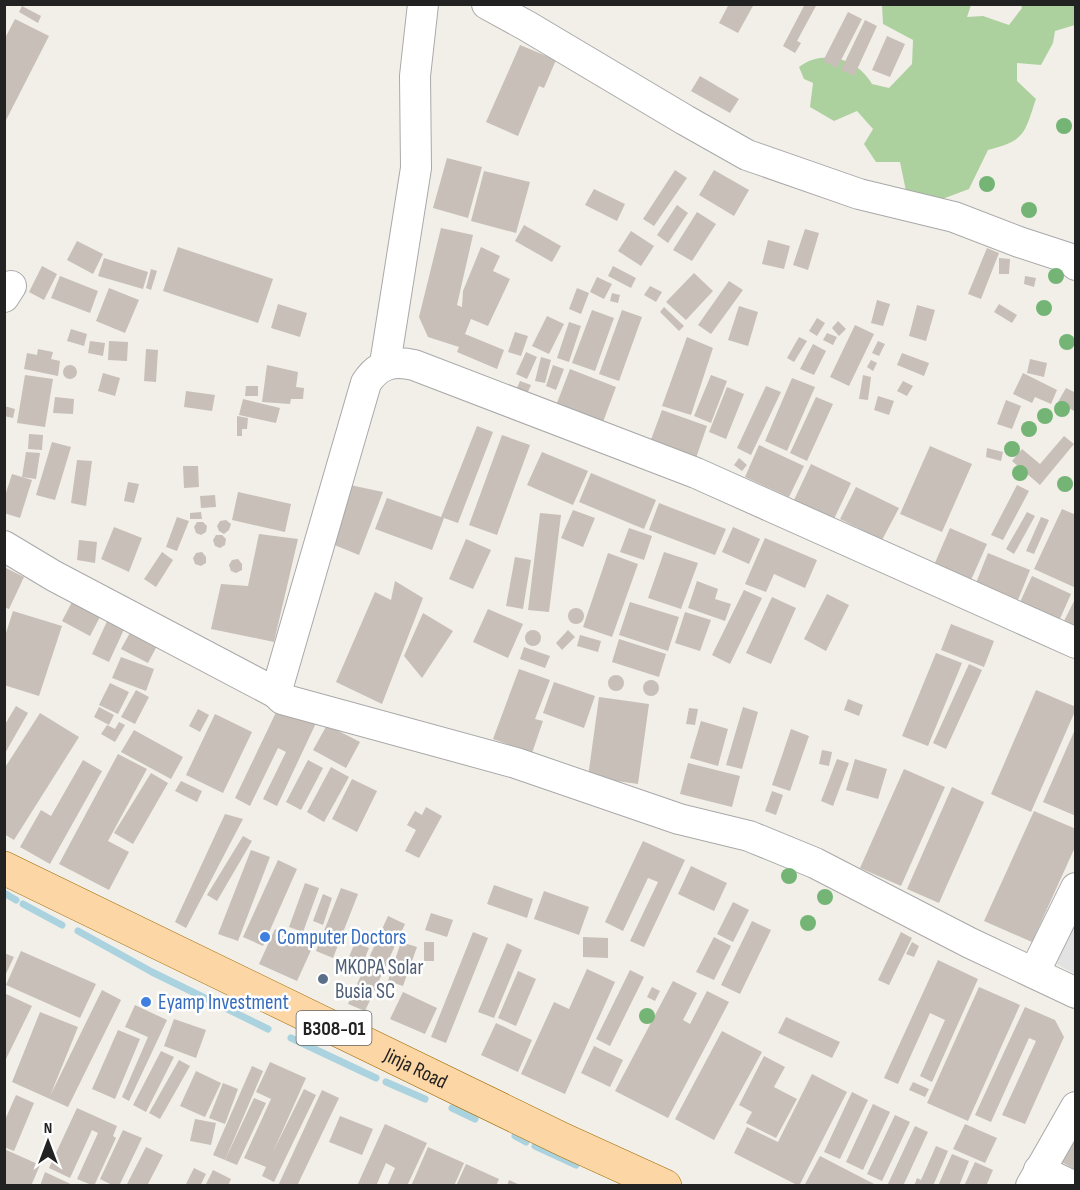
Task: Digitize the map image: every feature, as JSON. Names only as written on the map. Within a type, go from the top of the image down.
[{"type":"main road","name":"Jinja Road","points":[[4,868],[564,1140],[665,1185]]},
{"type":"street","points":[[385,364],[416,168],[415,76],[423,4]]},
{"type":"street","points":[[488,4],[747,155],[858,194],[954,217],[1068,258],[1076,265]]},
{"type":"street","points":[[276,693],[366,383],[372,374],[385,364],[404,362],[696,473],[1076,643]]},
{"type":"street","points":[[4,546],[54,576],[276,693],[282,699],[516,764],[679,819],[749,836],[815,863],[970,943],[1076,993]]},
{"type":"street","points":[[1034,974],[1076,888]]},
{"type":"street","points":[[1073,1185],[1035,1178],[1076,1107]]},
{"type":"green space","points":[[882,5],[971,5],[967,17],[983,16],[1009,25],[1022,8],[1021,5],[1075,5],[1075,25],[1055,31],[1053,43],[1041,65],[1017,63],[1017,81],[1036,99],[1022,134],[1010,143],[988,150],[969,189],[937,201],[906,191],[900,162],[876,162],[864,144],[873,129],[857,111],[834,121],[810,107],[813,83],[804,79],[799,67],[808,61],[829,58],[849,62],[866,75],[872,84],[889,88],[912,64],[913,40],[883,24]]},
{"type":"shaded area","points":[[1075,909],[1075,974],[1051,961]]},
{"type":"building","points":[[729,4],[754,4],[738,33],[719,23]]},
{"type":"building","points":[[805,4],[817,4],[797,41],[801,43],[795,53],[783,46]]},
{"type":"building","points":[[22,6],[41,16],[38,23],[19,12]]},
{"type":"building","points":[[848,12],[862,19],[837,68],[823,61]]},
{"type":"building","points":[[15,19],[49,36],[4,124],[4,40]]},
{"type":"building","points":[[865,20],[877,26],[854,76],[841,70]]},
{"type":"building","points":[[887,36],[905,44],[890,77],[872,70]]},
{"type":"building","points":[[520,45],[556,60],[544,88],[539,86],[518,136],[486,122]]},
{"type":"building","points":[[700,76],[739,99],[730,113],[691,91]]},
{"type":"building","points":[[447,158],[482,167],[468,218],[433,208]]},
{"type":"building","points":[[675,170],[687,178],[654,226],[643,219]]},
{"type":"building","points":[[714,170],[749,190],[734,216],[699,195]]},
{"type":"building","points":[[484,171],[530,182],[516,233],[471,221]]},
{"type":"building","points":[[594,189],[625,204],[617,221],[585,205]]},
{"type":"building","points":[[677,205],[688,213],[668,243],[657,235]]},
{"type":"building","points":[[697,212],[716,224],[692,261],[673,250]]},
{"type":"building","points":[[524,225],[561,246],[552,262],[515,241]]},
{"type":"building","points":[[441,228],[473,235],[457,305],[462,307],[463,291],[481,247],[500,256],[493,271],[510,279],[488,326],[471,319],[465,334],[504,350],[497,369],[457,352],[459,347],[428,337],[419,317]]},
{"type":"building","points":[[805,229],[819,233],[808,270],[793,265]]},
{"type":"building","points":[[631,231],[654,246],[641,266],[618,251]]},
{"type":"building","points":[[768,240],[790,246],[784,269],[762,264]]},
{"type":"building","points":[[77,241],[103,254],[93,274],[67,260]]},
{"type":"building","points":[[178,247],[273,279],[258,323],[163,291]]},
{"type":"building","points":[[987,248],[999,253],[981,299],[968,294]]},
{"type":"building","points":[[104,258],[148,272],[143,289],[98,276]]},
{"type":"building","points":[[999,258],[1010,259],[1009,274],[999,274]]},
{"type":"building","points":[[42,266],[57,274],[44,300],[29,292]]},
{"type":"building","points":[[613,266],[636,278],[631,288],[608,276]]},
{"type":"building","points":[[151,269],[157,271],[151,290],[146,288]]},
{"type":"building","points":[[694,273],[713,291],[686,320],[666,302]]},
{"type":"building","points":[[60,276],[98,291],[90,313],[51,298]]},
{"type":"building","points":[[1025,276],[1036,278],[1034,287],[1024,284]]},
{"type":"building","points":[[597,277],[612,284],[604,299],[590,292]]},
{"type":"building","points":[[729,281],[743,290],[711,334],[698,325]]},
{"type":"building","points":[[650,286],[662,292],[656,302],[644,295]]},
{"type":"building","points":[[109,288],[139,300],[125,333],[96,321]]},
{"type":"building","points":[[577,288],[589,293],[581,314],[569,309]]},
{"type":"building","points":[[612,293],[620,295],[618,303],[610,301]]},
{"type":"building","points":[[877,300],[890,304],[883,326],[871,323]]},
{"type":"building","points":[[278,304],[307,313],[300,337],[271,328]]},
{"type":"building","points":[[999,304],[1017,315],[1012,323],[994,312]]},
{"type":"building","points":[[917,305],[935,310],[926,341],[909,336]]},
{"type":"building","points":[[739,306],[758,312],[748,346],[728,340]]},
{"type":"building","points":[[664,307],[684,326],[679,331],[660,312]]},
{"type":"building","points":[[592,310],[614,318],[595,371],[572,363]]},
{"type":"building","points":[[622,310],[642,317],[619,381],[599,374]]},
{"type":"building","points":[[547,316],[564,324],[549,354],[532,346]]},
{"type":"building","points":[[817,318],[825,323],[817,336],[809,331]]},
{"type":"building","points":[[838,321],[846,329],[839,336],[832,328]]},
{"type":"building","points":[[569,322],[581,326],[569,362],[557,358]]},
{"type":"building","points":[[855,325],[874,334],[849,386],[830,377]]},
{"type":"building","points":[[71,329],[87,334],[84,346],[67,341]]},
{"type":"building","points":[[515,332],[528,336],[521,356],[508,352]]},
{"type":"building","points":[[827,333],[837,337],[833,345],[823,340]]},
{"type":"building","points":[[687,337],[713,348],[691,415],[662,406]]},
{"type":"building","points":[[799,337],[807,341],[794,362],[787,358]]},
{"type":"building","points":[[90,341],[105,343],[103,356],[88,353]]},
{"type":"building","points":[[109,341],[128,342],[127,361],[108,360]]},
{"type":"building","points":[[878,341],[885,344],[879,356],[872,353]]},
{"type":"building","points":[[813,344],[826,351],[814,375],[800,369]]},
{"type":"building","points":[[38,349],[53,352],[51,359],[60,361],[58,376],[24,369],[27,353],[37,355]]},
{"type":"building","points":[[146,349],[158,350],[156,382],[144,381]]},
{"type":"building","points":[[526,352],[537,357],[527,379],[516,374]]},
{"type":"building","points":[[902,353],[929,363],[924,376],[897,365]]},
{"type":"building","points":[[541,357],[551,360],[545,383],[535,381]]},
{"type":"building","points":[[1030,359],[1047,363],[1044,377],[1027,373]]},
{"type":"building","points":[[871,360],[877,363],[873,371],[867,367]]},
{"type":"building","points":[[70,365],[75,367],[77,372],[75,377],[70,379],[65,377],[63,372],[65,367]]},
{"type":"building","points":[[267,365],[298,372],[296,387],[304,388],[303,399],[291,399],[290,404],[262,402]]},
{"type":"building","points":[[553,365],[564,369],[556,390],[546,386]]},
{"type":"building","points":[[570,369],[616,387],[603,422],[557,403]]},
{"type":"building","points":[[103,373],[120,378],[115,396],[98,391]]},
{"type":"building","points":[[1023,373],[1057,390],[1051,404],[1035,397],[1032,403],[1013,394]]},
{"type":"building","points":[[25,375],[53,379],[45,427],[17,423]]},
{"type":"building","points":[[711,375],[727,381],[711,423],[694,416]]},
{"type":"building","points":[[863,375],[871,377],[868,400],[859,399]]},
{"type":"building","points":[[792,378],[815,387],[787,451],[765,441]]},
{"type":"building","points":[[520,381],[531,385],[527,394],[516,390]]},
{"type":"building","points":[[903,381],[913,386],[907,396],[897,391]]},
{"type":"building","points":[[246,386],[258,386],[258,396],[245,396]]},
{"type":"building","points":[[766,386],[781,392],[751,455],[737,448]]},
{"type":"building","points":[[727,387],[744,394],[726,439],[709,432]]},
{"type":"building","points":[[1066,388],[1076,393],[1076,412],[1058,402]]},
{"type":"building","points":[[186,391],[215,395],[212,411],[184,407]]},
{"type":"building","points":[[878,396],[894,401],[889,415],[874,410]]},
{"type":"building","points":[[55,397],[74,399],[73,414],[53,413]]},
{"type":"building","points":[[816,397],[833,404],[807,461],[790,453]]},
{"type":"building","points":[[243,399],[280,408],[276,423],[239,415]]},
{"type":"building","points":[[1006,400],[1021,406],[1012,429],[997,424]]},
{"type":"building","points":[[4,406],[15,409],[13,418],[4,416]]},
{"type":"building","points":[[662,410],[707,426],[695,461],[649,445]]},
{"type":"building","points":[[237,416],[248,418],[247,429],[242,429],[242,436],[237,436]]},
{"type":"building","points":[[477,426],[493,432],[458,523],[444,518],[432,550],[375,529],[387,498],[441,517]]},
{"type":"building","points":[[29,434],[43,435],[42,450],[28,449]]},
{"type":"building","points":[[502,435],[530,445],[497,535],[469,525]]},
{"type":"building","points":[[1064,436],[1074,444],[1040,485],[1012,461],[1022,449],[1040,464]]},
{"type":"building","points":[[52,442],[71,447],[55,500],[36,495]]},
{"type":"building","points":[[759,445],[804,466],[789,497],[745,477]]},
{"type":"building","points":[[930,446],[972,464],[942,532],[900,514]]},
{"type":"building","points":[[987,448],[1003,452],[1001,461],[986,457]]},
{"type":"building","points":[[26,452],[40,453],[36,479],[22,477]]},
{"type":"building","points":[[542,452],[588,471],[573,505],[527,485]]},
{"type":"building","points":[[739,458],[747,465],[742,471],[734,465]]},
{"type":"building","points":[[77,460],[92,461],[86,506],[71,503]]},
{"type":"building","points":[[811,464],[851,483],[834,519],[794,500]]},
{"type":"building","points":[[183,466],[198,466],[199,487],[184,488]]},
{"type":"building","points":[[591,473],[656,500],[644,529],[579,502]]},
{"type":"building","points":[[12,474],[32,480],[20,518],[4,513],[4,499]]},
{"type":"building","points":[[128,482],[139,484],[134,503],[124,501]]},
{"type":"building","points":[[350,485],[383,492],[359,555],[332,544]]},
{"type":"building","points":[[1017,485],[1029,491],[1003,540],[991,535]]},
{"type":"building","points":[[856,487],[899,508],[882,540],[840,519]]},
{"type":"building","points":[[238,492],[291,504],[285,532],[232,520]]},
{"type":"building","points":[[215,495],[216,507],[201,508],[200,496]]},
{"type":"building","points":[[659,503],[726,529],[715,555],[649,530]]},
{"type":"building","points":[[1062,509],[1076,515],[1076,588],[1034,569]]},
{"type":"building","points":[[573,510],[595,518],[583,547],[561,538]]},
{"type":"building","points":[[201,512],[202,519],[190,519],[190,513]]},
{"type":"building","points":[[1027,512],[1035,516],[1014,554],[1006,549]]},
{"type":"building","points":[[540,513],[561,515],[549,612],[528,610]]},
{"type":"building","points":[[177,517],[189,521],[177,551],[166,547]]},
{"type":"building","points":[[1041,517],[1049,520],[1034,554],[1026,551]]},
{"type":"building","points":[[226,520],[231,524],[229,530],[224,534],[217,526],[220,521]]},
{"type":"building","points":[[197,522],[203,522],[207,526],[206,532],[201,535],[196,533],[194,527]]},
{"type":"building","points":[[114,527],[142,538],[129,572],[101,559]]},
{"type":"building","points":[[733,527],[760,539],[749,564],[722,552]]},
{"type":"building","points":[[629,528],[652,536],[644,560],[620,552]]},
{"type":"building","points":[[950,528],[987,544],[971,580],[934,565]]},
{"type":"building","points":[[259,534],[298,539],[274,642],[211,629],[221,584],[248,586]]},
{"type":"building","points":[[216,535],[222,535],[226,539],[225,545],[220,548],[215,546],[213,540]]},
{"type":"building","points":[[765,538],[817,560],[805,588],[774,574],[766,592],[745,584]]},
{"type":"building","points":[[466,539],[491,550],[473,589],[449,579]]},
{"type":"building","points":[[79,540],[97,542],[95,563],[77,560]]},
{"type":"building","points":[[162,552],[173,560],[156,587],[144,579]]},
{"type":"building","points":[[202,552],[206,557],[206,563],[201,566],[195,564],[193,558],[196,553]]},
{"type":"building","points":[[664,552],[698,563],[681,609],[648,598]]},
{"type":"building","points":[[608,553],[638,564],[612,637],[583,627]]},
{"type":"building","points":[[988,553],[1030,570],[1018,600],[976,583]]},
{"type":"building","points":[[515,557],[531,560],[523,609],[506,606]]},
{"type":"building","points":[[238,559],[242,564],[242,570],[236,573],[231,571],[229,565],[232,560]]},
{"type":"building","points":[[4,567],[24,577],[9,609],[4,607]]},
{"type":"building","points":[[1032,576],[1071,594],[1059,621],[1020,602]]},
{"type":"building","points":[[395,581],[423,598],[382,704],[336,682],[375,592],[391,600]]},
{"type":"building","points":[[697,581],[718,589],[715,599],[731,604],[725,621],[688,608]]},
{"type":"building","points":[[744,590],[762,598],[730,664],[712,655]]},
{"type":"building","points":[[827,594],[849,605],[826,651],[804,639]]},
{"type":"building","points":[[772,597],[796,608],[771,664],[746,653]]},
{"type":"building","points":[[1076,597],[1076,631],[1062,625]]},
{"type":"building","points":[[73,600],[101,615],[90,636],[62,621]]},
{"type":"building","points":[[630,602],[679,617],[668,651],[619,635]]},
{"type":"building","points":[[573,608],[579,608],[584,616],[582,622],[573,624],[568,619],[568,613]]},
{"type":"building","points":[[488,609],[523,624],[508,658],[473,642]]},
{"type":"building","points":[[13,611],[62,626],[39,696],[4,685],[4,639]]},
{"type":"building","points":[[685,612],[711,620],[700,651],[675,643]]},
{"type":"building","points":[[423,613],[453,631],[422,678],[404,656]]},
{"type":"building","points":[[109,617],[126,625],[109,662],[92,654]]},
{"type":"building","points":[[951,624],[994,641],[984,667],[941,650]]},
{"type":"building","points":[[132,629],[159,642],[148,663],[121,649]]},
{"type":"building","points":[[530,630],[536,630],[541,638],[539,644],[530,646],[525,641],[525,635]]},
{"type":"building","points":[[568,630],[575,637],[562,650],[556,643]]},
{"type":"building","points":[[580,635],[601,641],[598,652],[577,646]]},
{"type":"building","points":[[619,639],[666,654],[659,677],[612,662]]},
{"type":"building","points":[[524,647],[550,656],[545,668],[520,659]]},
{"type":"building","points":[[936,653],[962,663],[928,746],[902,736]]},
{"type":"building","points":[[121,657],[154,669],[146,691],[112,678]]},
{"type":"building","points":[[969,664],[982,670],[946,749],[933,743]]},
{"type":"building","points":[[519,669],[550,680],[535,719],[543,721],[532,753],[493,739]]},
{"type":"building","points":[[613,675],[619,675],[624,683],[622,689],[613,691],[608,686],[608,680]]},
{"type":"building","points":[[648,680],[654,680],[659,688],[657,694],[648,696],[643,691],[643,685]]},
{"type":"building","points":[[554,682],[595,696],[584,728],[543,713]]},
{"type":"building","points":[[110,683],[129,692],[118,714],[99,705]]},
{"type":"building","points":[[136,690],[149,697],[135,724],[121,717]]},
{"type":"building","points":[[1036,690],[1076,707],[1076,709],[1031,812],[991,794]]},
{"type":"building","points":[[599,697],[649,704],[638,784],[588,777]]},
{"type":"building","points":[[848,699],[863,705],[859,716],[844,710]]},
{"type":"building","points":[[280,704],[317,721],[277,806],[263,799],[286,752],[278,748],[250,806],[235,798]]},
{"type":"building","points":[[16,706],[28,713],[4,755],[4,726]]},
{"type":"building","points":[[99,707],[114,715],[109,725],[94,717]]},
{"type":"building","points":[[743,707],[758,712],[742,769],[726,765]]},
{"type":"building","points":[[689,708],[698,709],[695,725],[686,724]]},
{"type":"building","points":[[198,709],[209,715],[200,732],[189,726]]},
{"type":"building","points":[[40,713],[79,737],[14,840],[4,834],[4,769]]},
{"type":"building","points":[[215,714],[252,732],[223,793],[186,775]]},
{"type":"building","points":[[701,721],[728,729],[718,766],[690,758]]},
{"type":"building","points":[[119,722],[125,725],[115,742],[101,734],[107,725],[115,729]]},
{"type":"building","points":[[327,725],[360,742],[346,768],[313,750]]},
{"type":"building","points":[[1076,727],[1076,816],[1043,802]]},
{"type":"building","points":[[791,729],[809,736],[790,791],[772,785]]},
{"type":"building","points":[[134,730],[183,757],[171,779],[121,752]]},
{"type":"building","points":[[822,750],[832,752],[829,766],[819,764]]},
{"type":"building","points":[[118,754],[147,769],[108,841],[129,852],[109,890],[59,864]]},
{"type":"building","points":[[837,759],[849,763],[833,806],[821,801]]},
{"type":"building","points":[[855,759],[887,769],[878,799],[846,790]]},
{"type":"building","points":[[83,760],[102,771],[50,864],[20,847],[41,810],[51,816]]},
{"type":"building","points":[[308,760],[323,768],[301,810],[286,802]]},
{"type":"building","points":[[688,763],[740,776],[732,807],[680,794]]},
{"type":"building","points":[[331,767],[349,777],[324,822],[307,812]]},
{"type":"building","points":[[904,769],[945,787],[901,886],[860,868]]},
{"type":"building","points":[[151,773],[168,783],[133,844],[114,833]]},
{"type":"building","points":[[352,779],[377,791],[357,832],[332,819]]},
{"type":"building","points":[[181,781],[202,791],[197,802],[175,791]]},
{"type":"building","points":[[952,787],[984,802],[939,903],[907,889]]},
{"type":"building","points":[[772,791],[783,795],[776,815],[765,811]]},
{"type":"building","points":[[426,807],[442,816],[419,858],[405,851],[416,830],[407,825],[415,811],[422,815]]},
{"type":"building","points":[[1034,811],[1076,829],[1076,845],[1032,942],[984,921]]},
{"type":"building","points":[[225,814],[243,819],[186,928],[175,922]]},
{"type":"building","points":[[243,836],[252,841],[217,901],[207,895]]},
{"type":"building","points":[[643,841],[685,860],[644,947],[630,941],[658,882],[648,878],[623,931],[605,922]]},
{"type":"building","points":[[251,850],[270,857],[238,941],[218,934]]},
{"type":"building","points":[[278,860],[297,869],[263,946],[243,937]]},
{"type":"building","points":[[691,866],[727,883],[714,911],[678,894]]},
{"type":"building","points":[[305,883],[319,888],[303,932],[289,927]]},
{"type":"building","points":[[494,885],[533,899],[527,918],[487,904]]},
{"type":"building","points":[[341,888],[358,894],[333,958],[316,951]]},
{"type":"building","points":[[544,891],[589,907],[579,935],[534,919]]},
{"type":"building","points":[[323,894],[332,898],[323,925],[313,921]]},
{"type":"building","points":[[733,902],[749,910],[733,942],[717,934]]},
{"type":"building","points":[[431,913],[453,920],[447,937],[425,930]]},
{"type":"building","points":[[388,916],[405,924],[365,1011],[348,1004]]},
{"type":"building","points":[[752,921],[771,930],[740,994],[721,985]]},
{"type":"building","points":[[275,929],[313,946],[297,981],[259,964]]},
{"type":"building","points":[[473,932],[488,938],[446,1043],[431,1037]]},
{"type":"building","points":[[901,932],[912,938],[889,985],[878,980]]},
{"type":"building","points":[[583,937],[608,938],[608,958],[583,957]]},
{"type":"building","points":[[714,937],[731,946],[714,980],[696,972]]},
{"type":"building","points":[[355,942],[369,948],[361,968],[347,962]]},
{"type":"building","points":[[401,942],[417,947],[403,986],[388,981]]},
{"type":"building","points":[[424,942],[434,942],[434,961],[424,961]]},
{"type":"building","points":[[912,942],[919,946],[914,957],[906,954]]},
{"type":"building","points":[[507,943],[522,950],[494,1018],[478,1012]]},
{"type":"building","points":[[21,951],[96,984],[80,1018],[6,985]]},
{"type":"building","points":[[4,953],[14,957],[4,978]]},
{"type":"building","points":[[938,960],[978,979],[932,1082],[920,1076],[945,1020],[930,1013],[898,1084],[884,1078]]},
{"type":"building","points":[[587,969],[615,982],[565,1094],[521,1074],[554,1002],[569,1009]]},
{"type":"building","points":[[630,970],[644,977],[610,1046],[596,1039]]},
{"type":"building","points":[[518,971],[536,979],[516,1026],[498,1018]]},
{"type":"building","points":[[673,981],[697,993],[683,1020],[690,1024],[707,991],[729,1002],[668,1118],[615,1091]]},
{"type":"building","points":[[652,987],[660,991],[655,1001],[647,997]]},
{"type":"building","points":[[979,987],[1020,1005],[968,1121],[927,1103]]},
{"type":"building","points":[[102,990],[121,1000],[68,1107],[12,1082],[40,1012],[78,1027],[50,1096]]},
{"type":"building","points":[[403,992],[437,1008],[425,1034],[390,1019]]},
{"type":"building","points":[[4,993],[32,1006],[4,1063]]},
{"type":"building","points":[[135,1005],[167,1020],[129,1101],[122,1097],[148,1037],[125,1027]]},
{"type":"building","points":[[1025,1007],[1055,1020],[1064,1037],[1025,1124],[1002,1115],[1036,1041],[1029,1038],[991,1122],[975,1115]]},
{"type":"building","points":[[786,1017],[840,1042],[832,1058],[778,1033]]},
{"type":"building","points":[[174,1019],[206,1030],[196,1058],[164,1046]]},
{"type":"building","points":[[496,1023],[532,1040],[518,1072],[481,1055]]},
{"type":"building","points":[[118,1030],[140,1039],[115,1099],[92,1089]]},
{"type":"building","points":[[722,1031],[762,1052],[714,1140],[675,1119]]},
{"type":"building","points":[[594,1046],[623,1060],[610,1087],[581,1073]]},
{"type":"building","points":[[161,1051],[174,1057],[146,1112],[133,1105]]},
{"type":"building","points":[[764,1056],[785,1067],[774,1087],[797,1099],[776,1138],[746,1123],[752,1112],[739,1105]]},
{"type":"building","points":[[179,1060],[190,1066],[160,1119],[149,1113]]},
{"type":"building","points":[[270,1062],[306,1078],[273,1152],[304,1089],[316,1095],[274,1182],[262,1176],[266,1167],[244,1158],[271,1099],[256,1092]]},
{"type":"building","points":[[252,1066],[263,1071],[225,1160],[213,1155]]},
{"type":"building","points":[[196,1071],[221,1083],[205,1117],[180,1106]]},
{"type":"building","points":[[812,1074],[847,1092],[799,1186],[734,1153],[747,1127],[778,1142]]},
{"type":"building","points":[[913,1082],[929,1089],[925,1097],[909,1090]]},
{"type":"building","points":[[223,1083],[238,1089],[225,1124],[209,1118]]},
{"type":"building","points":[[322,1090],[339,1098],[297,1186],[278,1186]]},
{"type":"building","points":[[852,1092],[868,1100],[840,1159],[824,1152]]},
{"type":"building","points":[[16,1095],[34,1103],[14,1151],[4,1147],[4,1122]]},
{"type":"building","points":[[254,1098],[266,1103],[237,1165],[225,1160]]},
{"type":"building","points":[[873,1104],[890,1112],[863,1170],[846,1162]]},
{"type":"building","points":[[77,1108],[117,1126],[113,1136],[116,1138],[94,1186],[77,1179],[98,1133],[92,1130],[70,1178],[49,1168]]},
{"type":"building","points":[[895,1115],[910,1122],[882,1181],[867,1174]]},
{"type":"building","points":[[340,1116],[373,1129],[362,1155],[329,1142]]},
{"type":"building","points":[[195,1119],[216,1123],[211,1145],[190,1141]]},
{"type":"building","points":[[385,1124],[427,1143],[407,1186],[387,1186],[395,1168],[386,1163],[376,1186],[357,1186]]},
{"type":"building","points":[[965,1124],[997,1138],[985,1163],[953,1149]]},
{"type":"building","points":[[915,1126],[928,1132],[903,1186],[887,1186]]},
{"type":"building","points":[[123,1130],[142,1138],[119,1186],[114,1186],[100,1179]]},
{"type":"building","points":[[1076,1135],[1076,1170],[1060,1161]]},
{"type":"building","points":[[936,1146],[948,1151],[933,1186],[914,1186],[917,1178],[921,1180]]},
{"type":"building","points":[[146,1147],[163,1155],[147,1186],[126,1186]]},
{"type":"building","points":[[428,1147],[464,1163],[454,1186],[411,1186]]},
{"type":"building","points":[[4,1149],[40,1165],[31,1186],[4,1186]]},
{"type":"building","points":[[952,1154],[969,1161],[959,1186],[938,1186]]},
{"type":"building","points":[[820,1156],[878,1186],[804,1186]]},
{"type":"building","points":[[975,1162],[993,1170],[986,1186],[964,1186]]},
{"type":"building","points":[[466,1164],[499,1179],[496,1186],[456,1186]]},
{"type":"building","points":[[194,1168],[206,1174],[200,1186],[185,1186]]},
{"type":"building","points":[[213,1170],[231,1179],[228,1186],[205,1186]]},
{"type":"building","points":[[45,1172],[75,1186],[40,1186]]},
{"type":"building","points":[[509,1180],[522,1186],[507,1186]]},
{"type":"waterway","points":[[4,893],[16,900]]},
{"type":"waterway","points":[[23,904],[62,925]]},
{"type":"waterway","points":[[78,931],[152,972],[268,1029]]},
{"type":"waterway","points":[[291,1038],[376,1078]]},
{"type":"waterway","points":[[386,1082],[425,1099]]},
{"type":"waterway","points":[[452,1108],[475,1119]]},
{"type":"waterway","points":[[515,1136],[526,1142]]},
{"type":"waterway","points":[[535,1146],[576,1165]]},
{"type":"place","name":"Computer Doctors","points":[[265,937]]},
{"type":"place","name":"MKOPA Solar Busia SC","points":[[323,979]]},
{"type":"place","name":"Eyamp Investment","points":[[146,1002]]}]
